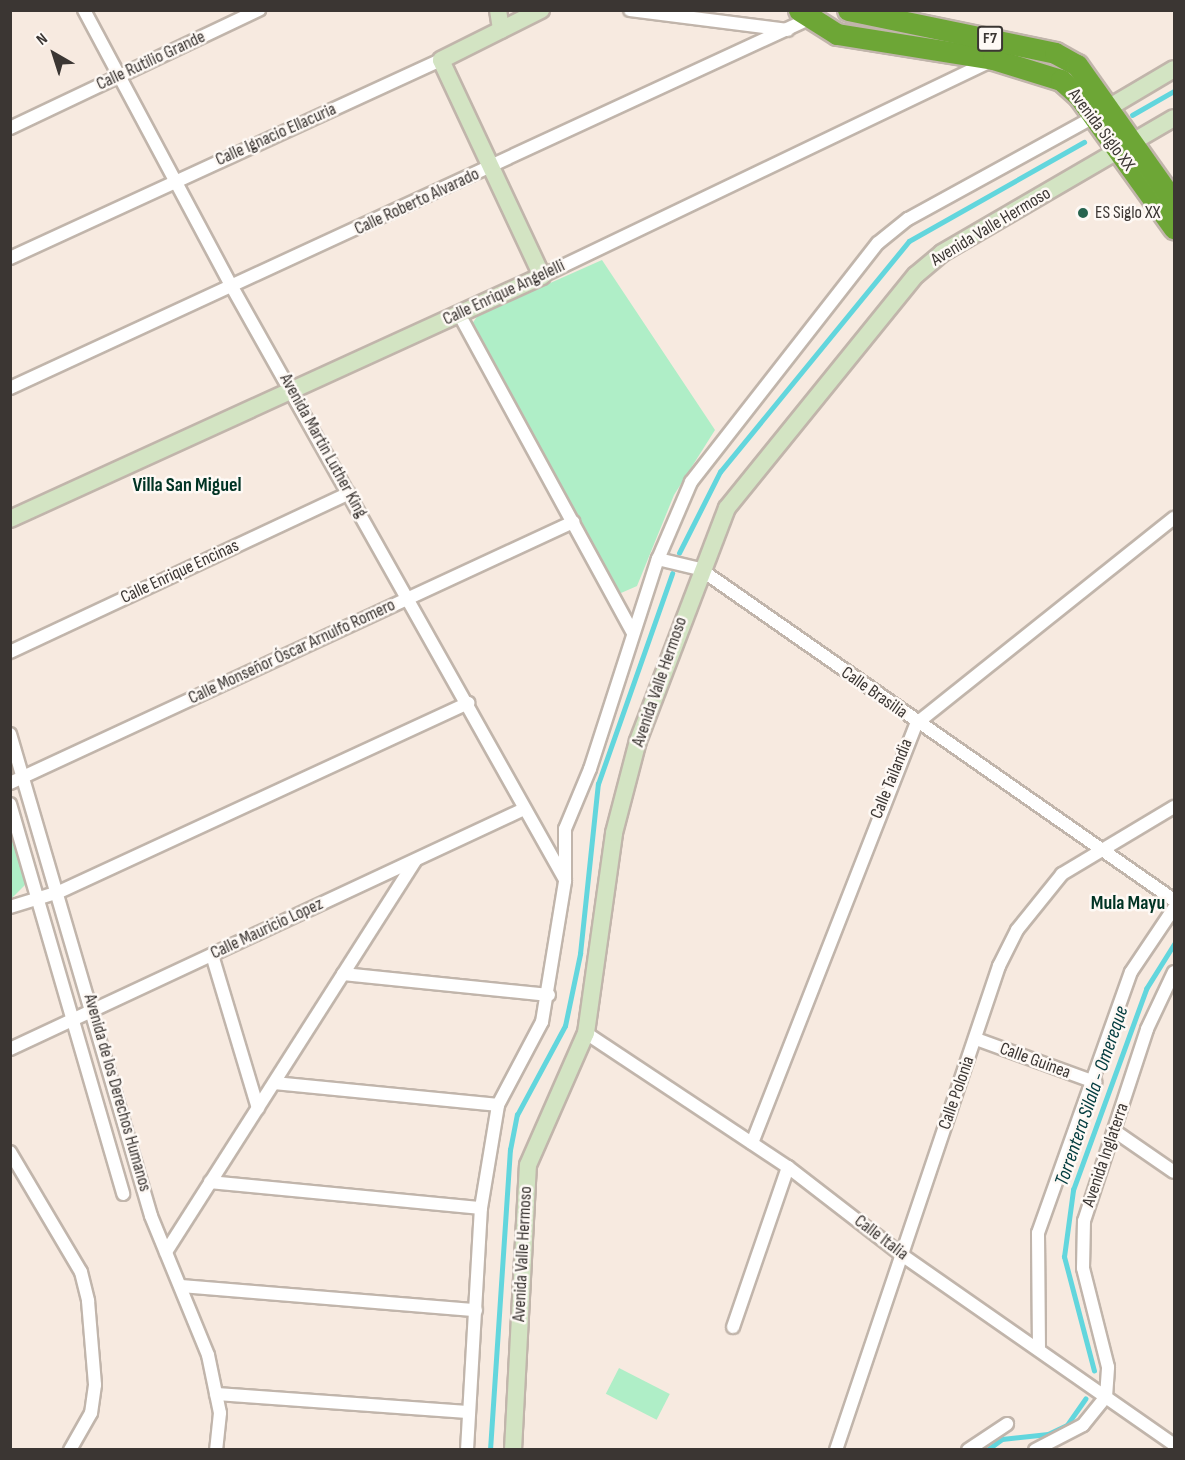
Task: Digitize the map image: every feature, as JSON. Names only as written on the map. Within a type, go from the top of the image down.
[{"type":"highway","name":"Avenida Siglo XX","points":[[848,10],[1055,53],[1077,65],[1124,148],[1174,228]]},
{"type":"highway","name":"Avenida Siglo XX","points":[[810,14],[848,37],[993,59],[1061,80],[1102,111]]},
{"type":"highway","name":"Avenida Siglo XX","points":[[1124,148],[1174,202]]},
{"type":"street","name":"Avenida Martin Luther King","points":[[84,10],[177,179],[231,287],[291,388],[565,881]]},
{"type":"street","name":"Calle Rutilio Grande","points":[[10,128],[259,10]]},
{"type":"street","points":[[498,10],[501,30]]},
{"type":"street","name":"Calle Ignacio Ellacuria","points":[[10,258],[177,179],[441,60],[541,10]]},
{"type":"street","points":[[630,10],[789,30]]},
{"type":"street","name":"Calle Roberto Alvarado","points":[[10,388],[789,30],[810,14]]},
{"type":"street","name":"Calle Enrique Angelelli","points":[[10,519],[291,388],[543,276],[993,59]]},
{"type":"street","points":[[441,60],[543,276]]},
{"type":"street","points":[[658,559],[691,482],[715,445],[878,243],[908,219],[1174,69]]},
{"type":"street","name":"Avenida Valle Hermoso","points":[[513,1449],[528,1166],[586,1033],[624,789],[700,569],[727,508],[766,454],[916,275],[942,253],[1174,118]]},
{"type":"street","points":[[459,314],[633,633]]},
{"type":"street","name":"Calle Enrique Encinas","points":[[10,652],[348,493]]},
{"type":"street","name":"Calle Tailandia","points":[[752,1143],[917,723],[1174,518]]},
{"type":"street","name":"Calle Monseñor Óscar Arnulfo Romero","points":[[10,783],[573,522]]},
{"type":"street","name":"Avenida Valle Hermoso","points":[[467,1449],[481,1208],[498,1105],[522,1065],[549,995],[565,881],[565,829],[590,769],[658,559]]},
{"type":"street","name":"Calle Brasilia","points":[[658,559],[700,569],[1096,849],[1174,900]]},
{"type":"street","points":[[10,907],[38,895],[59,892],[468,703]]},
{"type":"street","name":"Avenida de los Derechos Humanos","points":[[10,734],[166,1252],[181,1286],[216,1394],[221,1428],[216,1449]]},
{"type":"street","name":"Avenida de los Derechos Humanos","points":[[10,804],[75,1019],[123,1194]]},
{"type":"street","name":"Calle Polonia","points":[[837,1449],[976,1040],[1017,930],[1062,874],[1096,849],[1174,807]]},
{"type":"street","name":"Calle Mauricio Lopez","points":[[10,1048],[524,809]]},
{"type":"street","points":[[166,1252],[416,861]]},
{"type":"street","name":"Avenida Inglaterra","points":[[1039,1349],[1038,1233],[1095,1082],[1131,972],[1174,908]]},
{"type":"street","points":[[212,955],[258,1108]]},
{"type":"street","name":"Avenida Inglaterra","points":[[1106,1397],[1108,1367],[1081,1243],[1090,1190],[1116,1132],[1147,1029],[1174,972]]},
{"type":"street","points":[[343,974],[549,995]]},
{"type":"street","name":"Calle Italia","points":[[586,1033],[788,1167],[902,1255],[1174,1445]]},
{"type":"street","name":"Calle Guinea","points":[[976,1040],[1095,1082]]},
{"type":"street","points":[[275,1083],[498,1105]]},
{"type":"street","points":[[1116,1132],[1174,1172]]},
{"type":"street","points":[[10,1152],[81,1272],[88,1301],[95,1385],[91,1413],[70,1449]]},
{"type":"street","points":[[733,1327],[788,1167]]},
{"type":"street","points":[[210,1182],[481,1208]]},
{"type":"street","points":[[181,1286],[476,1310]]},
{"type":"street","points":[[216,1394],[468,1412]]},
{"type":"street","points":[[1035,1449],[1083,1425],[1106,1397]]},
{"type":"street","points":[[968,1449],[1007,1424]]},
{"type":"green space","points":[[602,260],[715,430],[674,495],[637,586],[621,593],[614,590],[470,327],[478,315]]},
{"type":"green space","points":[[10,821],[28,882],[11,899],[10,899]]},
{"type":"green space","points":[[619,1368],[670,1394],[657,1420],[606,1394]]},
{"type":"waterway","points":[[1132,115],[1174,91]]},
{"type":"waterway","points":[[679,553],[720,472],[909,241],[1084,142]]},
{"type":"waterway","points":[[490,1450],[510,1150],[517,1115],[565,1026],[580,954],[598,784],[672,574]]},
{"type":"waterway","name":"Torrentera Silala - Omereque","points":[[1094,1371],[1064,1257],[1073,1190],[1146,989],[1174,944]]},
{"type":"waterway","name":"Torrentera Silala - Omereque","points":[[987,1450],[1002,1439],[1048,1434],[1067,1425],[1085,1399]]},
{"type":"place","name":"ES Siglo XX","points":[[1083,213]]},
{"type":"district","name":"Villa San Miguel","points":[[187,485]]},
{"type":"district","name":"Mula Mayu","points":[[1128,903]]}]
